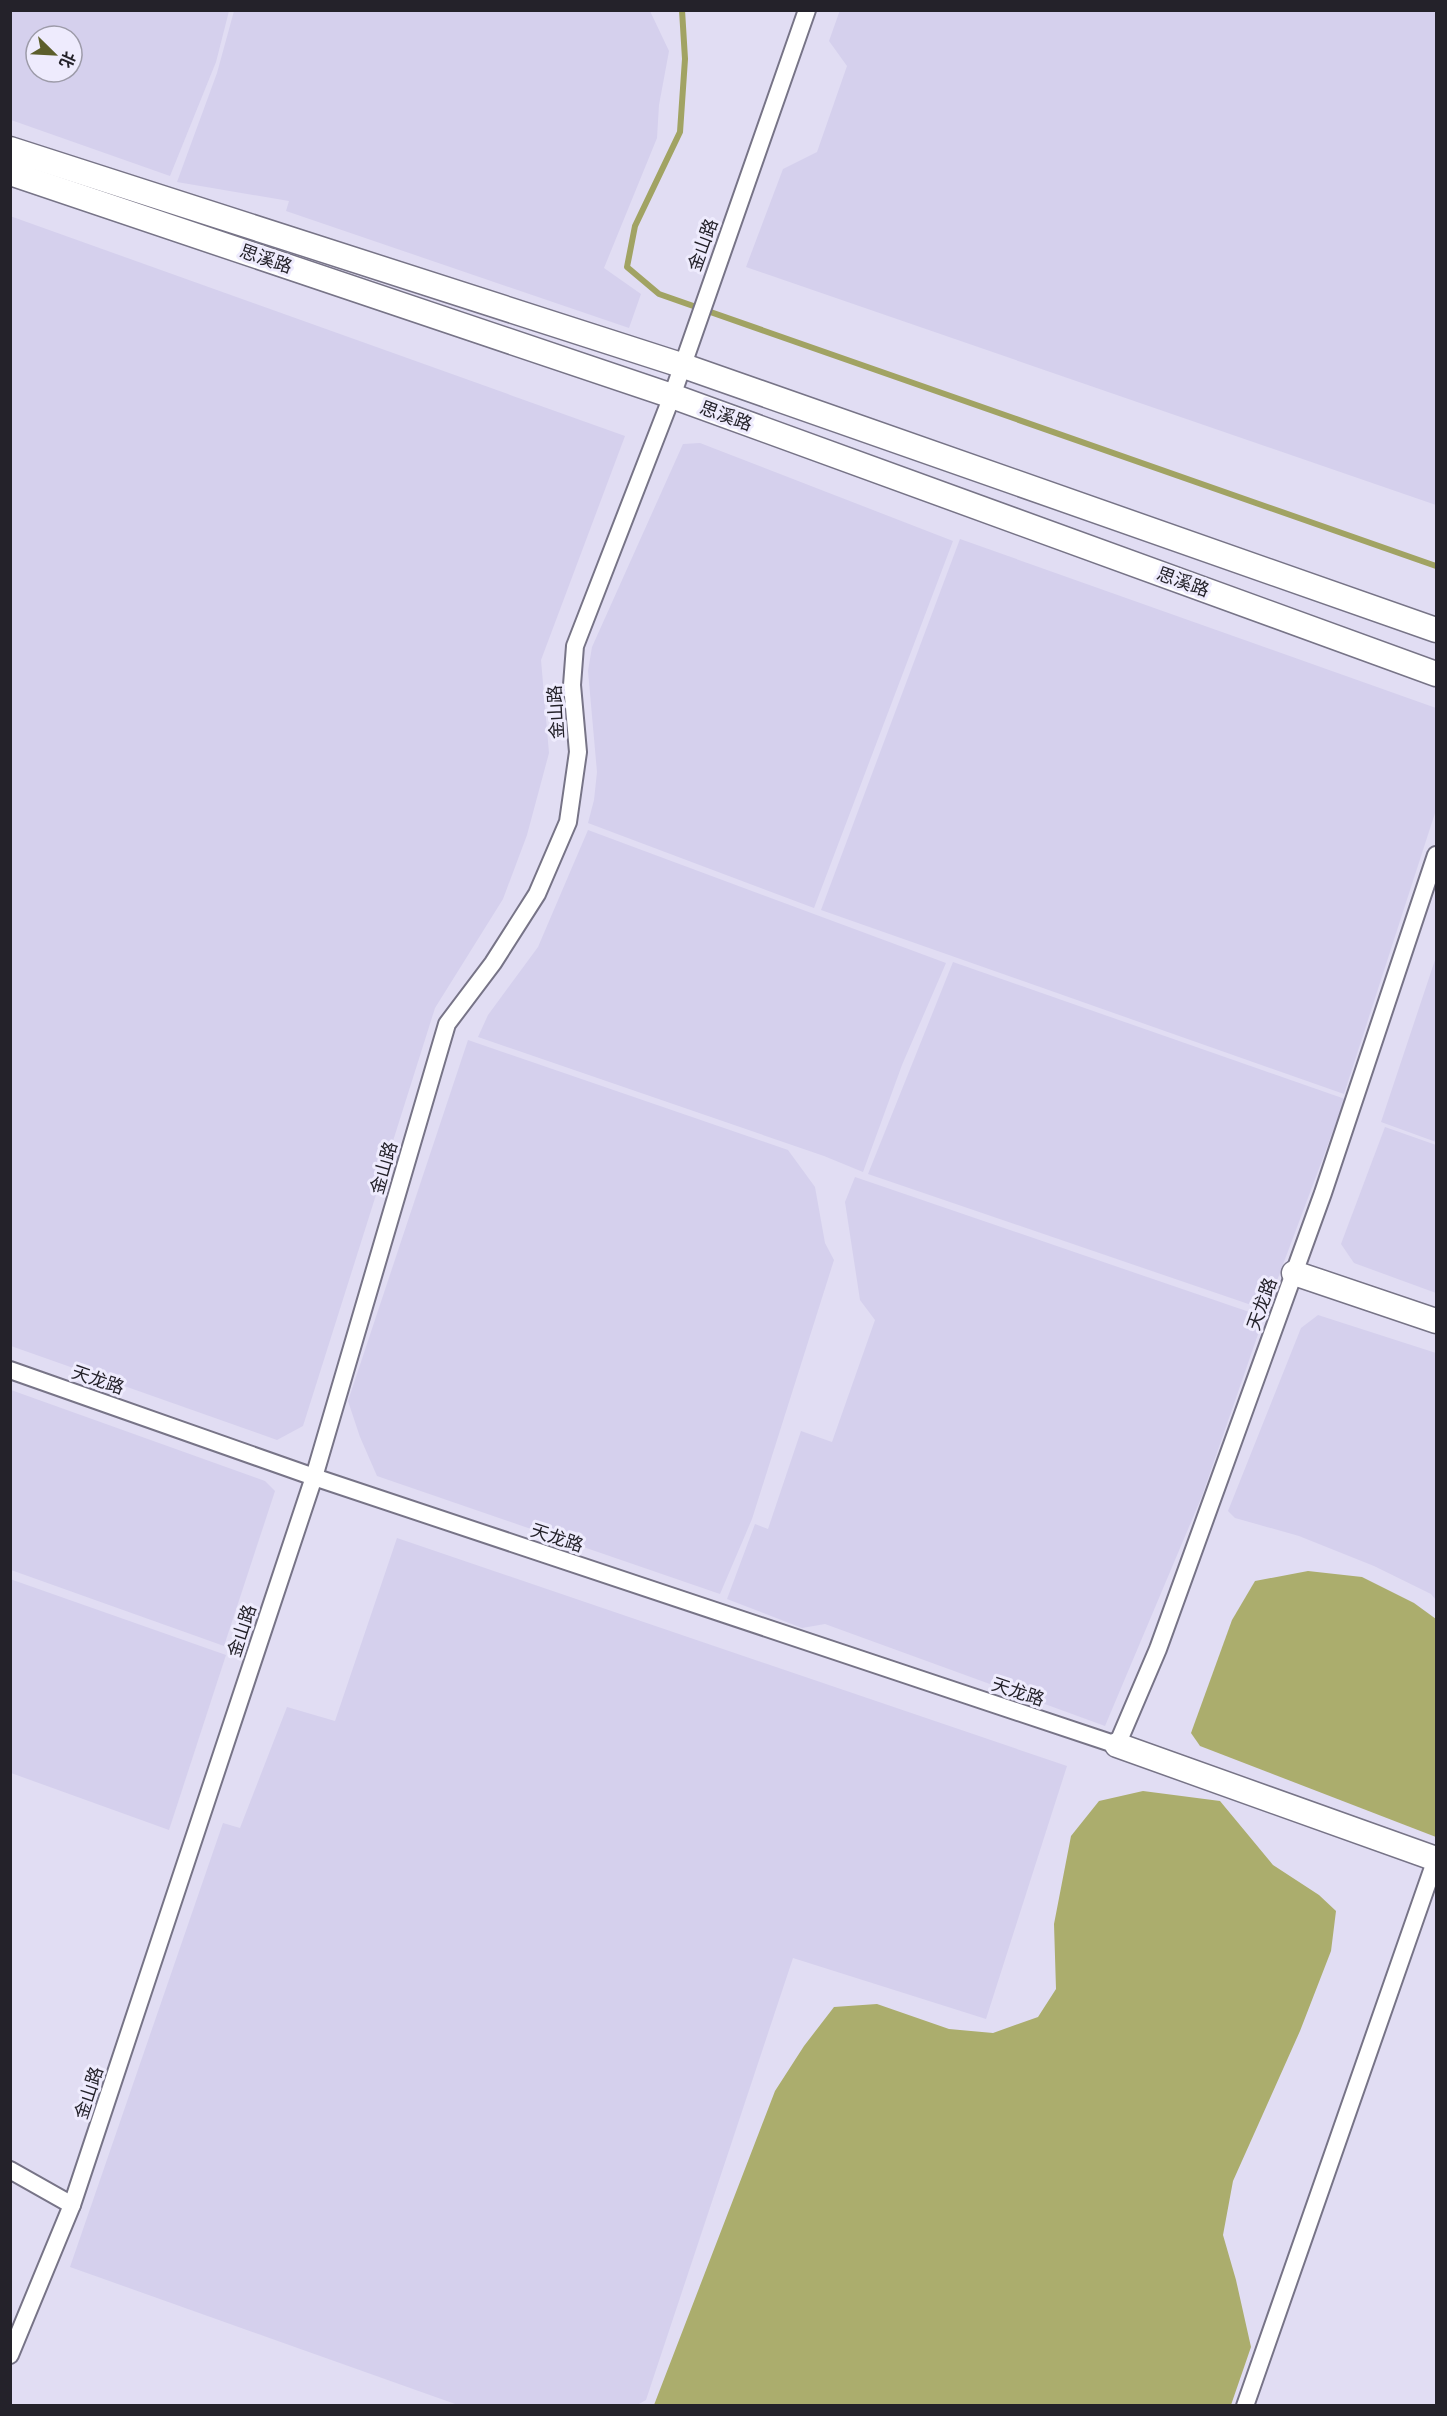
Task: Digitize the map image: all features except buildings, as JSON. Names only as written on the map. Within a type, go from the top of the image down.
[{"type":"street","name":"金山路","points":[[10,2355],[72,2205],[314,1477],[447,1024],[493,963],[537,894],[568,822],[578,752],[572,685],[575,646],[672,396],[807,10]]},
{"type":"street","name":"思溪路","points":[[10,149],[681,365],[1437,630]]},
{"type":"street","name":"思溪路","points":[[10,173],[672,396],[1437,674]]},
{"type":"street","name":"天龙路","points":[[10,1370],[314,1477],[1117,1745],[1158,1649],[1323,1193],[1437,855]]},
{"type":"street","points":[[1294,1273],[1437,1321]]},
{"type":"street","points":[[1117,1745],[1436,1859],[1245,2406]]},
{"type":"street","points":[[10,2170],[72,2205]]},
{"type":"shaded area","points":[[11,10],[229,11],[216,62],[170,176],[11,120]]},
{"type":"shaded area","points":[[840,10],[1436,11],[1436,505],[746,267],[783,169],[817,152],[847,66],[829,41]]},
{"type":"shaded area","points":[[234,11],[650,11],[669,51],[659,105],[657,138],[604,268],[641,294],[629,328],[286,211],[289,201],[177,182],[217,73]]},
{"type":"shaded area","points":[[10,216],[625,436],[541,660],[549,753],[527,835],[503,899],[435,1008],[303,1426],[277,1440],[11,1346]]},
{"type":"shaded area","points":[[700,443],[953,541],[814,908],[588,823],[594,800],[597,772],[588,671],[592,647],[683,444]]},
{"type":"shaded area","points":[[960,539],[1436,708],[1436,810],[1344,1094],[821,910]]},
{"type":"shaded area","points":[[588,830],[946,963],[902,1065],[863,1172],[824,1156],[478,1037],[488,1015],[538,947]]},
{"type":"shaded area","points":[[1436,957],[1436,1142],[1381,1122]]},
{"type":"shaded area","points":[[953,962],[1345,1099],[1266,1310],[868,1174]]},
{"type":"shaded area","points":[[468,1040],[788,1150],[815,1187],[825,1243],[834,1260],[752,1519],[720,1594],[377,1476],[348,1401]]},
{"type":"shaded area","points":[[1385,1127],[1436,1145],[1436,1293],[1354,1263],[1341,1244]]},
{"type":"shaded area","points":[[855,1177],[1264,1317],[1202,1496],[1105,1726],[825,1624],[802,1628],[727,1599],[755,1524],[768,1529],[801,1431],[832,1442],[875,1320],[860,1300],[845,1202]]},
{"type":"shaded area","points":[[1318,1315],[1436,1353],[1436,1600],[1431,1594],[1374,1566],[1299,1536],[1235,1518],[1228,1511],[1301,1328]]},
{"type":"shaded area","points":[[11,1390],[265,1481],[275,1491],[224,1646],[11,1570]]},
{"type":"shaded area","points":[[397,1538],[1067,1766],[986,2019],[793,1958],[646,2400],[637,2405],[458,2405],[70,2267],[223,1823],[240,1828],[287,1707],[335,1721]]},
{"type":"shaded area","points":[[10,1579],[226,1655],[169,1830],[11,1773]]},
{"type":"green space","points":[[1308,1571],[1362,1577],[1414,1603],[1436,1619],[1436,1837],[1200,1746],[1191,1733],[1232,1620],[1255,1581]]},
{"type":"green space","points":[[1143,1791],[1220,1801],[1273,1865],[1319,1895],[1336,1911],[1331,1951],[1300,2031],[1233,2181],[1223,2235],[1251,2347],[1231,2405],[654,2405],[775,2091],[804,2046],[834,2007],[877,2004],[949,2029],[993,2033],[1038,2017],[1056,1989],[1054,1924],[1071,1836],[1099,1801]]},
{"type":"waterway","points":[[682,10],[685,59],[680,132],[635,226],[627,267],[659,294],[1436,566]]}]
